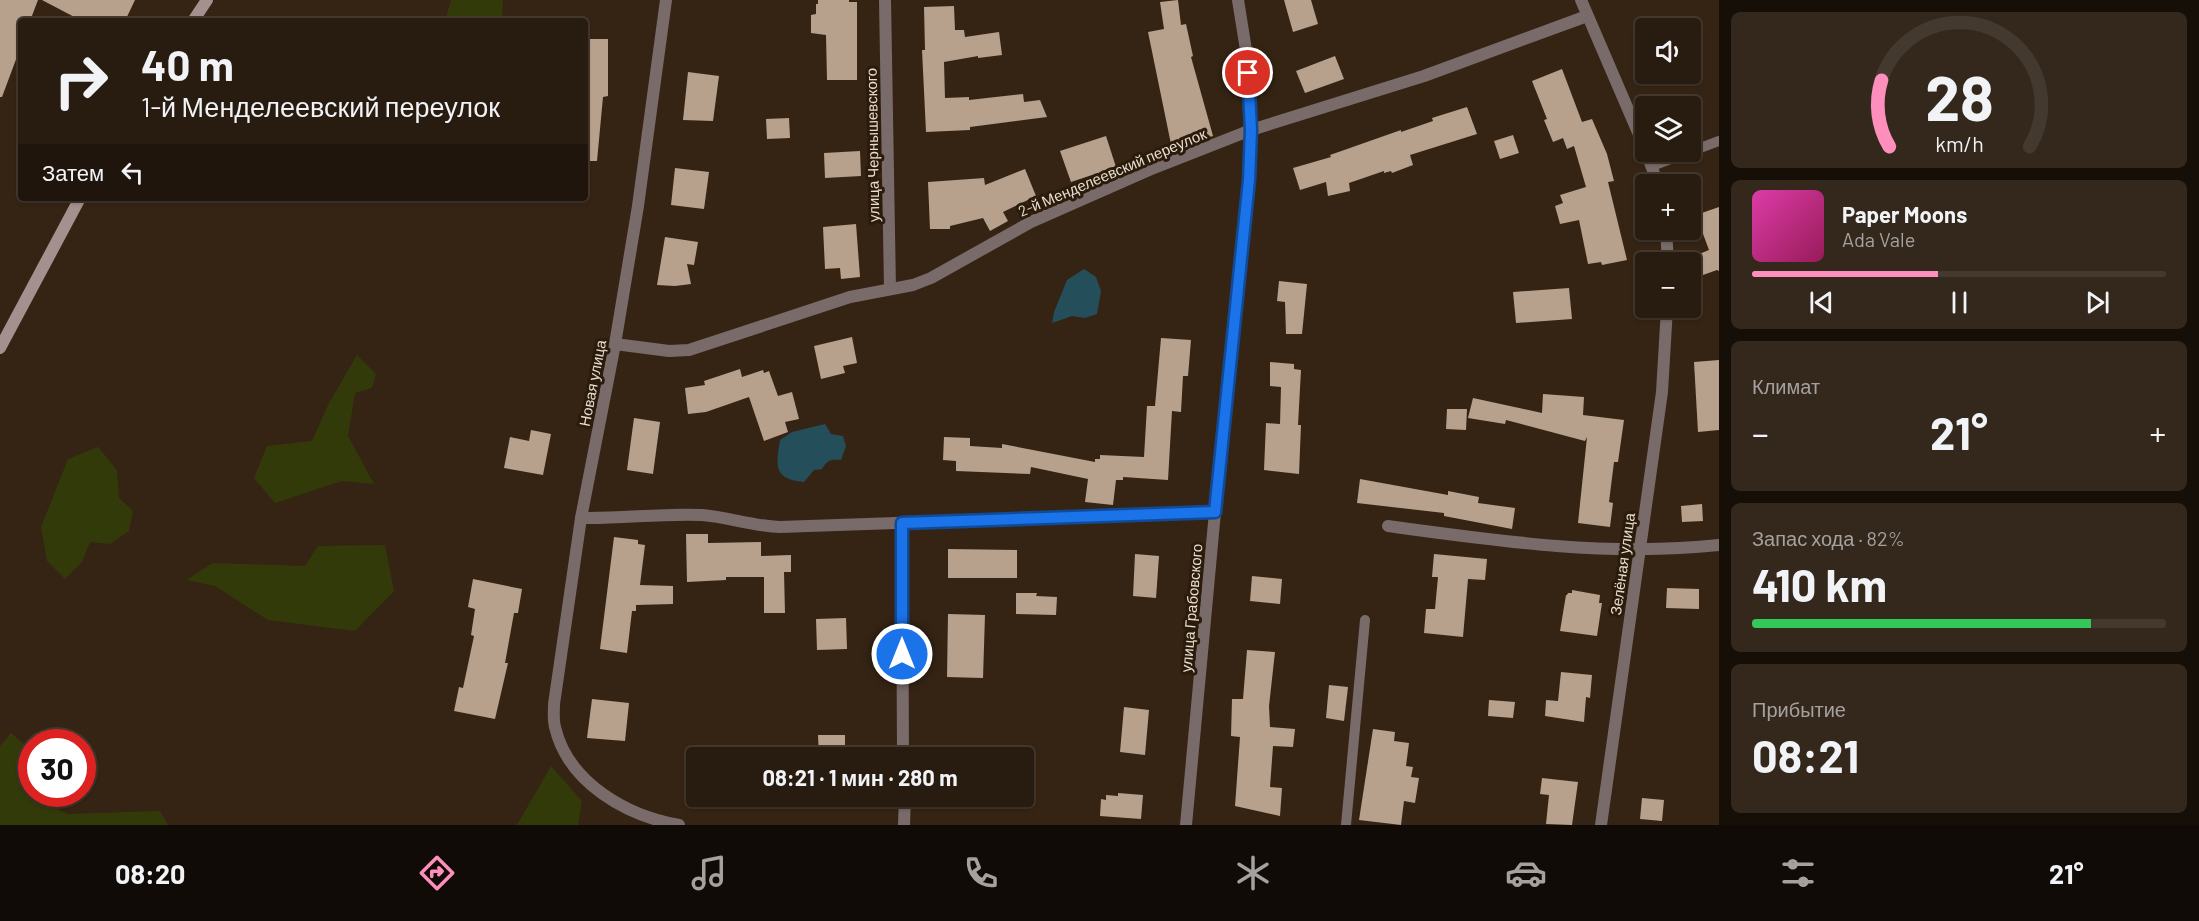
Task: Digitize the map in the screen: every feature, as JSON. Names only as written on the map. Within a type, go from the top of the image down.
[{"type":"main road","points":[[195,18],[207,0]]},
{"type":"main road","points":[[0,348],[78,201]]},
{"type":"street","name":"Новая улица","points":[[666,0],[638,206],[615,344],[581,518],[554,704],[554,726],[561,746],[574,767],[588,783],[637,813],[679,825]]},
{"type":"street","name":"улица Чернышевского","points":[[885,0],[890,289]]},
{"type":"street","name":"улица Грабовского","points":[[1186,825],[1249,180],[1250,95],[1238,0]]},
{"type":"street","points":[[1581,0],[1635,126]]},
{"type":"street","name":"2-й Менделеевский переулок","points":[[615,344],[669,351],[689,350],[832,303],[913,285],[931,278],[980,249],[1073,202],[1251,130],[1424,76],[1587,16]]},
{"type":"street","points":[[1650,162],[1655,174]]},
{"type":"street","name":"Зелёная улица","points":[[1601,825],[1662,392],[1666,318]]},
{"type":"street","points":[[581,518],[619,519],[699,515],[780,527],[1215,512]]},
{"type":"street","points":[[902,523],[903,747]]},
{"type":"street","points":[[1388,526],[1500,541],[1560,546],[1640,549],[1719,545]]},
{"type":"street","points":[[904,807],[904,825]]},
{"type":"lane","points":[[1652,166],[1719,141]]},
{"type":"lane","points":[[1346,825],[1365,620]]},
{"type":"green space","points":[[451,0],[503,0],[502,18],[446,18]]},
{"type":"green space","points":[[357,355],[376,374],[372,388],[355,393],[348,436],[374,484],[342,481],[275,503],[254,478],[267,446],[312,441],[329,403]]},
{"type":"green space","points":[[98,447],[117,470],[119,498],[133,511],[129,531],[110,544],[90,542],[82,562],[65,579],[47,561],[41,527],[68,459]]},
{"type":"green space","points":[[385,545],[394,591],[355,631],[268,620],[215,586],[186,580],[213,563],[305,566],[318,546]]},
{"type":"green space","points":[[11,733],[18,739],[18,807],[53,807],[68,814],[160,811],[168,825],[0,825],[0,746]]},
{"type":"green space","points":[[551,766],[582,801],[578,825],[517,825]]},
{"type":"water","points":[[1084,269],[1096,277],[1101,291],[1097,314],[1085,318],[1072,316],[1052,323],[1067,280]]},
{"type":"water","points":[[825,424],[831,434],[843,436],[846,446],[841,460],[830,461],[822,469],[814,470],[804,482],[787,478],[779,470],[780,440],[792,432]]},
{"type":"building","points":[[0,0],[38,0],[31,18],[18,18],[18,54],[2,97],[0,97]]},
{"type":"building","points":[[42,0],[135,0],[126,18],[76,18]]},
{"type":"building","points":[[818,0],[857,2],[857,80],[827,80],[826,35],[811,33],[811,15],[816,14]]},
{"type":"building","points":[[1178,0],[1181,25],[1186,24],[1193,56],[1191,57],[1213,136],[1172,149],[1148,32],[1164,29],[1160,2]]},
{"type":"building","points":[[1284,0],[1311,0],[1318,24],[1293,32]]},
{"type":"building","points":[[954,6],[955,30],[964,30],[965,37],[999,32],[1002,55],[978,58],[978,56],[944,62],[945,98],[969,97],[969,100],[1023,94],[1024,102],[1040,100],[1047,117],[970,127],[970,130],[926,132],[922,50],[925,50],[924,7]]},
{"type":"building","points":[[588,39],[608,39],[608,96],[603,97],[597,161],[588,161]]},
{"type":"building","points":[[1335,56],[1344,79],[1305,93],[1296,71]]},
{"type":"building","points":[[1562,69],[1582,122],[1592,119],[1607,154],[1614,181],[1608,182],[1627,260],[1602,265],[1601,262],[1588,264],[1579,220],[1560,224],[1555,206],[1563,203],[1560,195],[1586,187],[1574,146],[1567,149],[1563,138],[1553,142],[1544,120],[1547,119],[1532,81]]},
{"type":"building","points":[[688,72],[719,76],[713,121],[683,120]]},
{"type":"building","points":[[1467,107],[1477,134],[1410,155],[1413,165],[1392,173],[1391,171],[1384,173],[1384,171],[1349,183],[1350,191],[1328,196],[1326,182],[1300,190],[1293,168],[1331,157],[1330,155],[1433,121],[1432,118]]},
{"type":"building","points":[[789,118],[790,138],[767,139],[766,119]]},
{"type":"building","points":[[1513,135],[1519,153],[1500,159],[1494,141]]},
{"type":"building","points":[[1106,136],[1116,167],[1071,182],[1060,151]]},
{"type":"building","points":[[860,151],[861,176],[825,178],[824,153]]},
{"type":"building","points":[[675,168],[709,172],[704,209],[671,205]]},
{"type":"building","points":[[1025,169],[1036,196],[1003,212],[1008,221],[990,231],[983,218],[950,226],[950,229],[930,229],[928,182],[984,178],[985,185]]},
{"type":"building","points":[[1719,207],[1719,271],[1703,275],[1701,253],[1709,250],[1701,228],[1701,213]]},
{"type":"building","points":[[856,224],[860,277],[841,279],[840,268],[825,269],[823,227]]},
{"type":"building","points":[[665,237],[698,242],[694,265],[687,264],[691,284],[657,285]]},
{"type":"building","points":[[1279,281],[1307,284],[1302,334],[1286,334],[1285,302],[1277,301]]},
{"type":"building","points":[[1569,288],[1572,319],[1516,323],[1513,292]]},
{"type":"building","points":[[852,337],[857,363],[843,366],[845,373],[821,379],[814,346]]},
{"type":"building","points":[[1161,338],[1191,340],[1188,376],[1183,376],[1181,412],[1172,411],[1168,480],[1123,477],[1123,480],[1116,480],[1113,505],[1085,502],[1088,479],[1031,467],[1030,474],[956,471],[956,461],[943,460],[944,437],[970,438],[970,446],[1002,448],[1002,444],[1095,462],[1095,459],[1100,459],[1100,455],[1144,457],[1147,406],[1155,406]]},
{"type":"building","points":[[1719,360],[1719,430],[1698,432],[1694,362]]},
{"type":"building","points":[[1270,362],[1294,364],[1294,369],[1301,370],[1298,425],[1301,425],[1299,474],[1264,470],[1266,423],[1280,424],[1281,387],[1270,386]]},
{"type":"building","points":[[740,369],[742,377],[763,370],[764,373],[769,371],[778,396],[792,392],[799,419],[785,422],[788,432],[764,441],[749,397],[706,412],[688,414],[685,388],[705,385],[704,381]]},
{"type":"building","points":[[1543,394],[1584,397],[1583,415],[1624,420],[1618,462],[1614,462],[1609,502],[1613,503],[1610,527],[1578,523],[1587,437],[1585,441],[1506,420],[1505,424],[1468,418],[1473,398],[1542,413]]},
{"type":"building","points":[[1447,409],[1467,409],[1466,430],[1446,429]]},
{"type":"building","points":[[634,418],[660,422],[653,474],[627,470]]},
{"type":"building","points":[[531,430],[551,434],[543,475],[504,468],[510,437],[529,441]]},
{"type":"building","points":[[1360,479],[1448,495],[1448,491],[1479,497],[1478,503],[1515,508],[1512,529],[1444,516],[1444,513],[1357,503]]},
{"type":"building","points":[[1702,504],[1703,521],[1682,522],[1681,506]]},
{"type":"building","points":[[686,534],[708,534],[708,543],[761,542],[761,556],[791,555],[791,572],[784,572],[785,613],[764,613],[764,577],[726,577],[726,580],[687,582]]},
{"type":"building","points":[[614,537],[638,540],[638,544],[645,545],[640,585],[673,586],[673,604],[636,605],[636,611],[632,611],[627,653],[600,649]]},
{"type":"building","points":[[948,549],[1017,550],[1017,578],[948,578]]},
{"type":"building","points":[[1135,554],[1159,556],[1156,598],[1133,596]]},
{"type":"building","points":[[1434,554],[1487,559],[1485,580],[1468,579],[1463,637],[1424,633],[1426,609],[1435,609],[1438,577],[1432,577]]},
{"type":"building","points":[[1252,576],[1282,579],[1280,604],[1250,601]]},
{"type":"building","points":[[473,579],[522,589],[518,613],[514,613],[505,663],[508,663],[495,719],[454,711],[459,687],[463,688],[474,636],[471,635],[475,609],[468,607]]},
{"type":"building","points":[[1667,588],[1699,589],[1699,609],[1666,608]]},
{"type":"building","points":[[1572,590],[1600,595],[1599,603],[1602,603],[1597,636],[1560,631],[1566,595],[1572,593]]},
{"type":"building","points":[[1016,593],[1037,593],[1036,596],[1057,597],[1056,615],[1016,614]]},
{"type":"building","points":[[948,614],[985,615],[983,678],[947,677]]},
{"type":"building","points":[[846,618],[847,649],[817,650],[816,619]]},
{"type":"building","points":[[1247,650],[1275,652],[1269,706],[1270,727],[1295,729],[1293,747],[1273,746],[1270,787],[1282,788],[1280,816],[1235,806],[1240,737],[1231,736],[1232,699],[1243,699]]},
{"type":"building","points":[[1561,672],[1592,675],[1590,698],[1586,697],[1584,722],[1545,716],[1546,700],[1558,701]]},
{"type":"building","points":[[1329,685],[1348,687],[1344,721],[1326,718]]},
{"type":"building","points":[[592,699],[629,703],[625,741],[587,738]]},
{"type":"building","points":[[1489,700],[1515,702],[1513,718],[1488,716]]},
{"type":"building","points":[[1124,707],[1149,710],[1145,755],[1120,752]]},
{"type":"building","points":[[1373,729],[1395,732],[1394,741],[1409,743],[1406,766],[1413,767],[1411,777],[1419,778],[1415,803],[1404,801],[1401,825],[1359,820]]},
{"type":"building","points":[[818,735],[845,735],[845,747],[819,747]]},
{"type":"building","points":[[1542,778],[1578,782],[1572,825],[1546,824],[1549,795],[1540,794]]},
{"type":"building","points":[[1118,793],[1143,795],[1141,819],[1100,816],[1101,799],[1106,800],[1106,795],[1118,796]]},
{"type":"building","points":[[1642,798],[1664,800],[1662,821],[1640,819]]},
{"type":"route","points":[[902,654],[902,523],[1215,512],[1249,180],[1251,130],[1248,73]]}]
